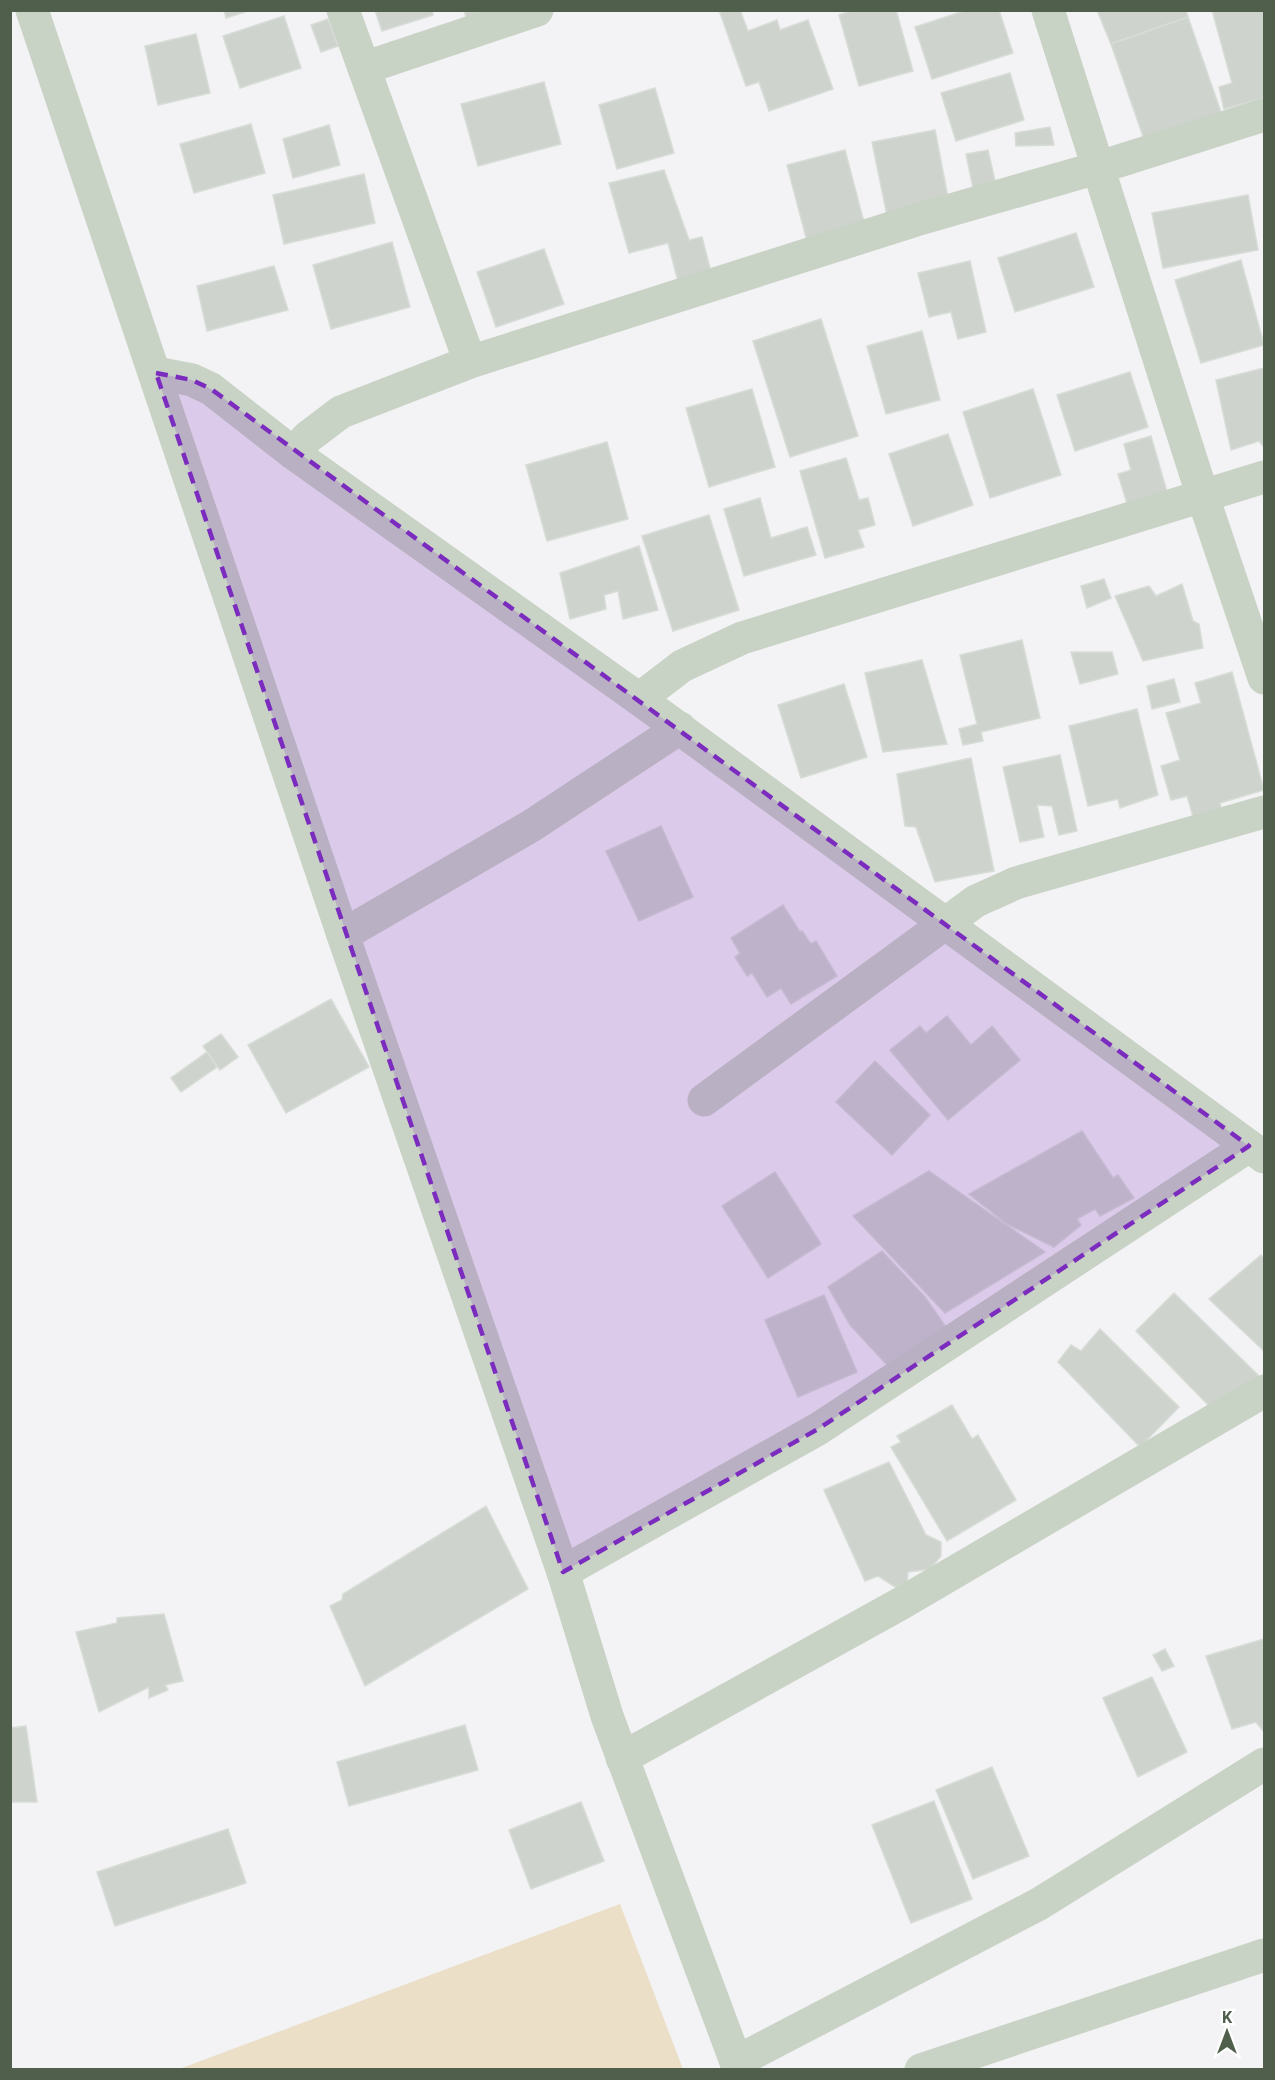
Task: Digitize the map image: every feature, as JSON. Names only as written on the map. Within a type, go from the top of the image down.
[{"type":"street","points":[[32,10],[156,373],[343,935],[563,1572],[622,1758],[738,2066],[1039,1904],[1264,1764]]},
{"type":"street","points":[[344,10],[470,362]]},
{"type":"street","points":[[364,68],[537,10]]},
{"type":"street","points":[[1047,10],[1203,497],[1264,678]]},
{"type":"street","points":[[293,453],[308,437],[341,412],[470,362],[916,220],[1097,168],[1264,115]]},
{"type":"street","points":[[156,373],[192,380],[211,389],[293,453],[680,728],[1257,1151],[818,1429],[563,1572]]},
{"type":"street","points":[[639,699],[682,666],[742,638],[1264,477]]},
{"type":"street","points":[[343,935],[531,826],[680,728]]},
{"type":"street","points":[[704,1100],[976,901],[1016,883],[1264,812]]},
{"type":"street","points":[[622,1758],[900,1604],[1264,1391]]},
{"type":"street","points":[[921,2070],[1264,1955]]},
{"type":"highlighted area","points":[[156,373],[192,380],[211,389],[1249,1146],[818,1429],[563,1572]]},
{"type":"shaded area","points":[[620,1904],[683,2069],[179,2069]]},
{"type":"building","points":[[224,10],[251,10],[226,18]]},
{"type":"building","points":[[375,10],[432,10],[433,15],[382,31]]},
{"type":"building","points":[[464,10],[497,10],[467,21]]},
{"type":"building","points":[[719,10],[740,10],[748,31],[777,20],[780,30],[808,20],[833,89],[769,111],[759,82],[746,86]]},
{"type":"building","points":[[854,10],[896,10],[913,71],[859,86],[839,15]]},
{"type":"building","points":[[967,10],[999,10],[1013,53],[932,79],[915,27]]},
{"type":"building","points":[[1097,10],[1186,10],[1188,17],[1111,44]]},
{"type":"building","points":[[1212,10],[1264,10],[1264,98],[1224,109],[1219,87],[1232,83]]},
{"type":"building","points":[[284,16],[301,68],[240,88],[223,36]]},
{"type":"building","points":[[1188,17],[1223,118],[1146,145],[1111,44]]},
{"type":"building","points":[[328,19],[338,46],[321,52],[311,25]]},
{"type":"building","points":[[196,34],[210,93],[158,105],[145,46]]},
{"type":"building","points":[[1010,73],[1024,120],[956,141],[941,93]]},
{"type":"building","points":[[544,82],[561,144],[478,166],[461,104]]},
{"type":"building","points":[[655,88],[674,153],[617,169],[599,105]]},
{"type":"building","points":[[251,124],[265,173],[194,193],[180,144]]},
{"type":"building","points":[[329,125],[340,165],[293,178],[283,139]]},
{"type":"building","points":[[1050,127],[1054,145],[1016,146],[1015,133]]},
{"type":"building","points":[[935,130],[950,208],[888,220],[872,142]]},
{"type":"building","points":[[845,150],[865,226],[807,241],[787,165]]},
{"type":"building","points":[[988,150],[998,194],[975,198],[966,154]]},
{"type":"building","points":[[664,170],[689,240],[702,237],[712,276],[679,285],[668,243],[629,253],[609,183]]},
{"type":"building","points":[[364,174],[375,223],[284,244],[273,195]]},
{"type":"building","points":[[1248,195],[1258,250],[1163,268],[1152,213]]},
{"type":"building","points":[[1076,233],[1094,287],[1015,312],[998,258]]},
{"type":"building","points":[[392,242],[410,307],[331,329],[313,265]]},
{"type":"building","points":[[544,249],[564,304],[496,327],[477,272]]},
{"type":"building","points":[[1241,260],[1264,345],[1201,363],[1175,280]]},
{"type":"building","points":[[970,261],[986,332],[958,339],[951,312],[929,317],[918,273]]},
{"type":"building","points":[[274,266],[288,310],[207,331],[197,286]]},
{"type":"building","points":[[821,319],[858,436],[790,457],[753,341]]},
{"type":"building","points":[[922,331],[940,400],[886,414],[867,346]]},
{"type":"building","points":[[1264,368],[1264,447],[1259,441],[1231,450],[1216,380]]},
{"type":"building","points":[[1130,372],[1148,427],[1075,451],[1057,395]]},
{"type":"building","points":[[752,389],[775,467],[709,487],[686,408]]},
{"type":"building","points":[[1033,389],[1061,475],[990,498],[963,412]]},
{"type":"building","points":[[948,434],[973,505],[913,526],[889,454]]},
{"type":"building","points":[[1151,436],[1169,499],[1129,510],[1118,474],[1131,470],[1124,444]]},
{"type":"building","points":[[607,442],[628,519],[547,541],[526,465]]},
{"type":"building","points":[[846,458],[859,500],[868,498],[875,525],[858,530],[864,547],[825,558],[800,471]]},
{"type":"building","points":[[760,498],[771,538],[807,527],[816,555],[744,576],[724,509]]},
{"type":"building","points":[[709,515],[739,610],[673,631],[642,536]]},
{"type":"building","points":[[639,546],[658,610],[623,619],[618,591],[604,595],[606,609],[570,619],[560,573]]},
{"type":"building","points":[[1104,579],[1111,598],[1087,608],[1081,586]]},
{"type":"building","points":[[1182,584],[1193,621],[1199,624],[1203,648],[1143,661],[1115,596],[1149,586],[1156,596]]},
{"type":"building","points":[[1022,640],[1040,718],[981,732],[983,741],[963,745],[959,729],[977,724],[960,655]]},
{"type":"building","points":[[1071,652],[1112,652],[1118,674],[1080,684]]},
{"type":"building","points":[[922,660],[947,744],[883,752],[865,673]]},
{"type":"building","points":[[1232,672],[1264,790],[1220,803],[1222,813],[1194,820],[1187,796],[1171,800],[1161,766],[1180,760],[1166,713],[1201,703],[1195,683]]},
{"type":"building","points":[[1174,679],[1180,702],[1152,709],[1147,686]]},
{"type":"building","points":[[844,684],[867,757],[801,778],[778,705]]},
{"type":"building","points":[[1137,709],[1158,795],[1120,808],[1118,799],[1088,806],[1069,726]]},
{"type":"building","points":[[1060,755],[1077,831],[1059,835],[1052,806],[1037,805],[1044,837],[1020,842],[1003,767]]},
{"type":"building","points":[[971,758],[994,871],[935,882],[916,827],[905,826],[897,774]]},
{"type":"building","points":[[661,826],[693,897],[639,921],[606,851]]},
{"type":"building","points":[[783,905],[800,932],[802,931],[811,944],[816,941],[837,976],[791,1004],[781,988],[767,997],[752,973],[747,976],[735,957],[740,953],[731,938]]},
{"type":"building","points":[[331,999],[369,1067],[286,1113],[248,1045]]},
{"type":"building","points":[[947,1016],[971,1045],[992,1026],[1020,1060],[948,1120],[890,1050],[920,1026],[926,1033]]},
{"type":"building","points":[[221,1034],[238,1057],[220,1070],[203,1046]]},
{"type":"building","points":[[207,1052],[217,1067],[181,1092],[171,1078]]},
{"type":"building","points":[[875,1061],[930,1115],[892,1155],[836,1102]]},
{"type":"building","points":[[1082,1131],[1113,1178],[1118,1175],[1134,1198],[1100,1216],[1095,1209],[1077,1219],[1081,1225],[1054,1247],[1007,1224],[969,1194]]},
{"type":"building","points":[[929,1171],[1045,1252],[945,1313],[853,1216]]},
{"type":"building","points":[[775,1172],[821,1244],[768,1278],[722,1206]]},
{"type":"building","points":[[882,1251],[925,1297],[946,1327],[889,1367],[850,1325],[828,1287]]},
{"type":"building","points":[[1261,1255],[1264,1259],[1264,1351],[1209,1299]]},
{"type":"building","points":[[1174,1293],[1258,1375],[1216,1413],[1136,1331]]},
{"type":"building","points":[[824,1295],[857,1372],[798,1397],[765,1320]]},
{"type":"building","points":[[1100,1329],[1179,1407],[1140,1447],[1058,1362],[1071,1345],[1081,1351]]},
{"type":"building","points":[[952,1405],[972,1439],[978,1435],[1016,1500],[947,1541],[891,1447],[901,1442],[897,1436]]},
{"type":"building","points":[[889,1462],[926,1535],[941,1542],[941,1556],[930,1569],[908,1572],[907,1583],[895,1587],[878,1576],[865,1581],[824,1490]]},
{"type":"building","points":[[486,1506],[528,1589],[365,1686],[330,1606],[342,1600],[343,1594]]},
{"type":"building","points":[[164,1614],[183,1681],[165,1685],[168,1690],[149,1698],[149,1687],[99,1712],[76,1632],[117,1623],[117,1618]]},
{"type":"building","points":[[1264,1639],[1264,1732],[1256,1722],[1232,1729],[1206,1656]]},
{"type":"building","points":[[1165,1649],[1174,1666],[1162,1671],[1153,1655]]},
{"type":"building","points":[[1152,1677],[1187,1752],[1138,1777],[1103,1698]]},
{"type":"building","points":[[465,1725],[478,1770],[349,1806],[337,1762]]},
{"type":"building","points":[[26,1726],[37,1802],[11,1802],[10,1728]]},
{"type":"building","points":[[992,1767],[1029,1856],[973,1879],[936,1790]]},
{"type":"building","points":[[934,1801],[972,1899],[911,1923],[872,1825]]},
{"type":"building","points":[[581,1802],[604,1861],[531,1889],[509,1830]]},
{"type":"building","points":[[228,1829],[246,1883],[115,1926],[97,1872]]}]
